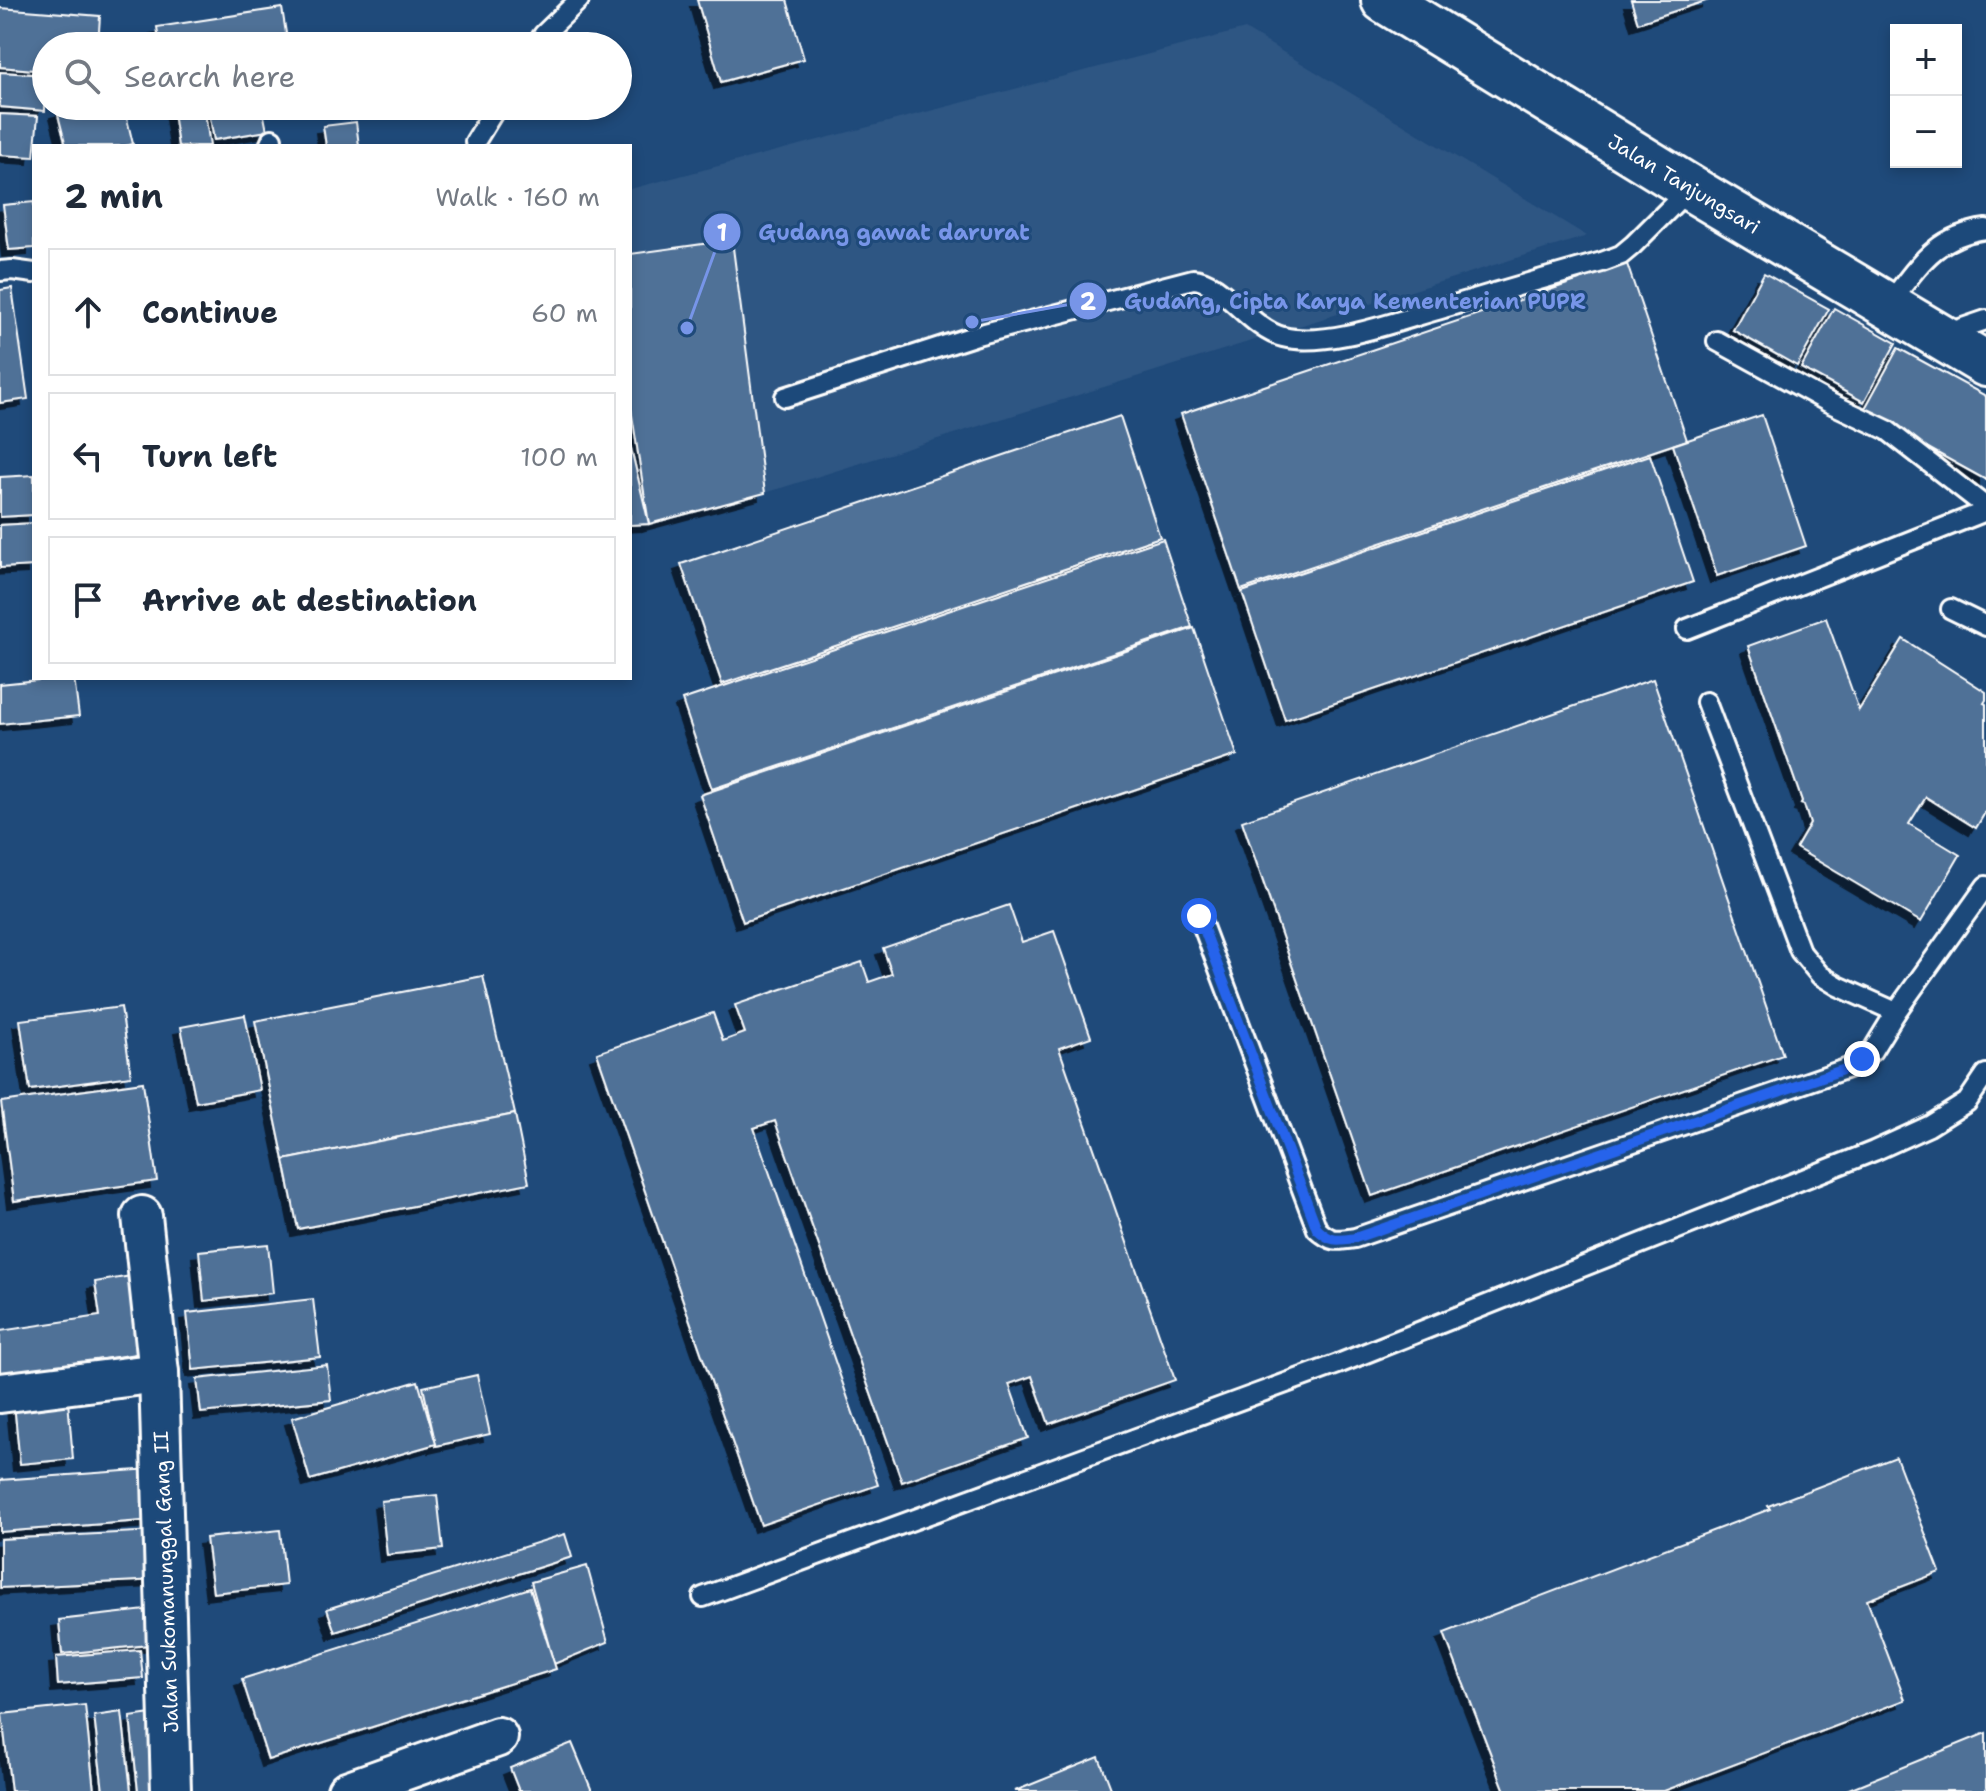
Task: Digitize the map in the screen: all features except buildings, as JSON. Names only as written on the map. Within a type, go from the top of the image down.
[{"type":"main road","name":"Jalan Tanjungsari","points":[[1384,0],[1690,188],[1986,364]]},
{"type":"street","name":"Jalan Sukomanunggal Gang II","points":[[142,1216],[159,1373],[171,1791]]},
{"type":"street","points":[[0,1393],[159,1373]]},
{"type":"street","points":[[347,1791],[498,1737]]},
{"type":"lane","points":[[546,32],[579,0]]},
{"type":"lane","points":[[475,142],[488,120]]},
{"type":"lane","points":[[785,397],[977,335],[1193,279],[1209,281],[1265,329],[1282,337],[1302,339],[1347,335],[1621,255],[1690,188]]},
{"type":"lane","points":[[1887,306],[1931,251],[1945,241],[1970,231],[1986,229]]},
{"type":"lane","points":[[0,271],[32,273]]},
{"type":"lane","points":[[1938,336],[1986,320]]},
{"type":"lane","points":[[1687,629],[1986,509],[1887,430],[1828,402],[1717,341]]},
{"type":"lane","points":[[1951,609],[1986,626]]},
{"type":"lane","points":[[1706,702],[1800,951],[1820,975],[1896,1012]]},
{"type":"lane","points":[[1199,916],[1317,1229],[1336,1241],[1370,1233],[1851,1067],[1872,1051],[1896,1012],[1986,886]]},
{"type":"lane","points":[[703,1597],[1338,1364],[1874,1151],[1929,1126],[1967,1102],[1986,1074]]},
{"type":"shaded area","points":[[1245,29],[1587,236],[765,493],[649,524],[632,419],[632,188]]},
{"type":"place","name":"Gudang, Cipta Karya Kementerian PUPR","points":[[972,322]]},
{"type":"place","name":"Gudang gawat darurat","points":[[687,328]]},
{"type":"route","points":[[1199,916],[1317,1229],[1336,1241],[1355,1238],[1851,1067],[1862,1059]]}]
